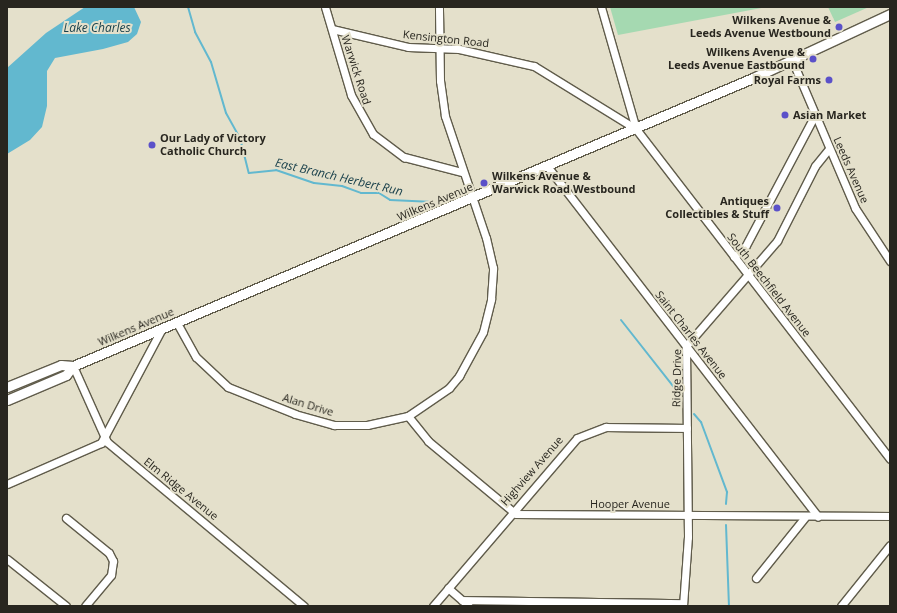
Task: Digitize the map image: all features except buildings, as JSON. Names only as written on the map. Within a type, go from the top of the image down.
[{"type":"main road","name":"Wilkens Avenue","points":[[7,387],[61,365],[73,366],[472,200],[792,60],[890,14]]},
{"type":"main road","name":"Wilkens Avenue","points":[[7,400],[66,375],[73,366]]},
{"type":"street","name":"Warwick Road","points":[[325,7],[351,96],[373,134],[404,157],[462,172]]},
{"type":"street","name":"Alan Drive","points":[[177,323],[206,370],[239,394],[334,425],[367,425],[408,416],[449,388],[467,366],[483,332],[491,299],[493,268],[445,116],[439,48],[439,7]]},
{"type":"street","name":"South Beechfield Avenue","points":[[601,7],[636,129],[890,459]]},
{"type":"street","name":"Kensington Road","points":[[332,29],[408,47],[439,48],[485,53],[534,66],[636,129]]},
{"type":"street","name":"Leeds Avenue","points":[[792,60],[829,149],[858,213],[890,261]]},
{"type":"street","points":[[734,257],[745,247],[815,115]]},
{"type":"street","name":"Ridge Drive","points":[[683,604],[688,515],[686,346],[777,241],[815,166],[829,149]]},
{"type":"street","name":"Saint Charles Avenue","points":[[547,166],[818,517]]},
{"type":"street","points":[[7,484],[100,443],[161,330]]},
{"type":"street","name":"Elm Ridge Avenue","points":[[73,366],[107,442],[304,606]]},
{"type":"street","points":[[408,416],[428,441],[512,511]]},
{"type":"street","name":"Highview Avenue","points":[[433,606],[568,445],[587,432],[606,427],[687,428]]},
{"type":"street","name":"Hooper Avenue","points":[[512,511],[516,514],[818,517],[890,516]]},
{"type":"street","points":[[756,578],[805,516]]},
{"type":"street","points":[[66,518],[109,553],[113,561],[111,575],[85,606]]},
{"type":"street","points":[[841,606],[890,545]]},
{"type":"street","points":[[7,559],[66,606]]},
{"type":"street","points":[[448,588],[469,606]]},
{"type":"street","points":[[462,600],[683,604]]},
{"type":"green space","points":[[610,7],[766,7],[618,35]]},
{"type":"green space","points":[[828,7],[869,7],[835,22]]},
{"type":"water","name":"Lake Charles","points":[[85,7],[134,7],[141,22],[137,34],[128,42],[103,49],[55,58],[47,71],[47,106],[42,127],[30,140],[7,154],[7,68],[46,33]]},
{"type":"waterway","name":"East Branch Herbert Run","points":[[188,7],[195,32],[211,62],[226,113],[240,138],[249,173],[276,170],[314,183],[342,186],[361,193],[379,193],[390,200],[434,202]]},
{"type":"waterway","name":"East Branch Herbert Run","points":[[621,320],[680,395]]},
{"type":"waterway","name":"East Branch Herbert Run","points":[[694,414],[701,422],[727,492],[726,504]]},
{"type":"waterway","name":"East Branch Herbert Run","points":[[726,525],[729,606]]},
{"type":"place","name":"Wilkens Avenue & Leeds Avenue Westbound","points":[[839,27]]},
{"type":"place","name":"Wilkens Avenue & Leeds Avenue Eastbound","points":[[813,59]]},
{"type":"place","name":"Royal Farms","points":[[829,80]]},
{"type":"place","name":"Asian Market","points":[[785,115]]},
{"type":"place","name":"Our Lady of Victory Catholic Church","points":[[152,145]]},
{"type":"place","name":"Wilkens Avenue & Warwick Road Westbound","points":[[484,183]]},
{"type":"place","name":"Antiques Collectibles & Stuff","points":[[777,208]]}]
